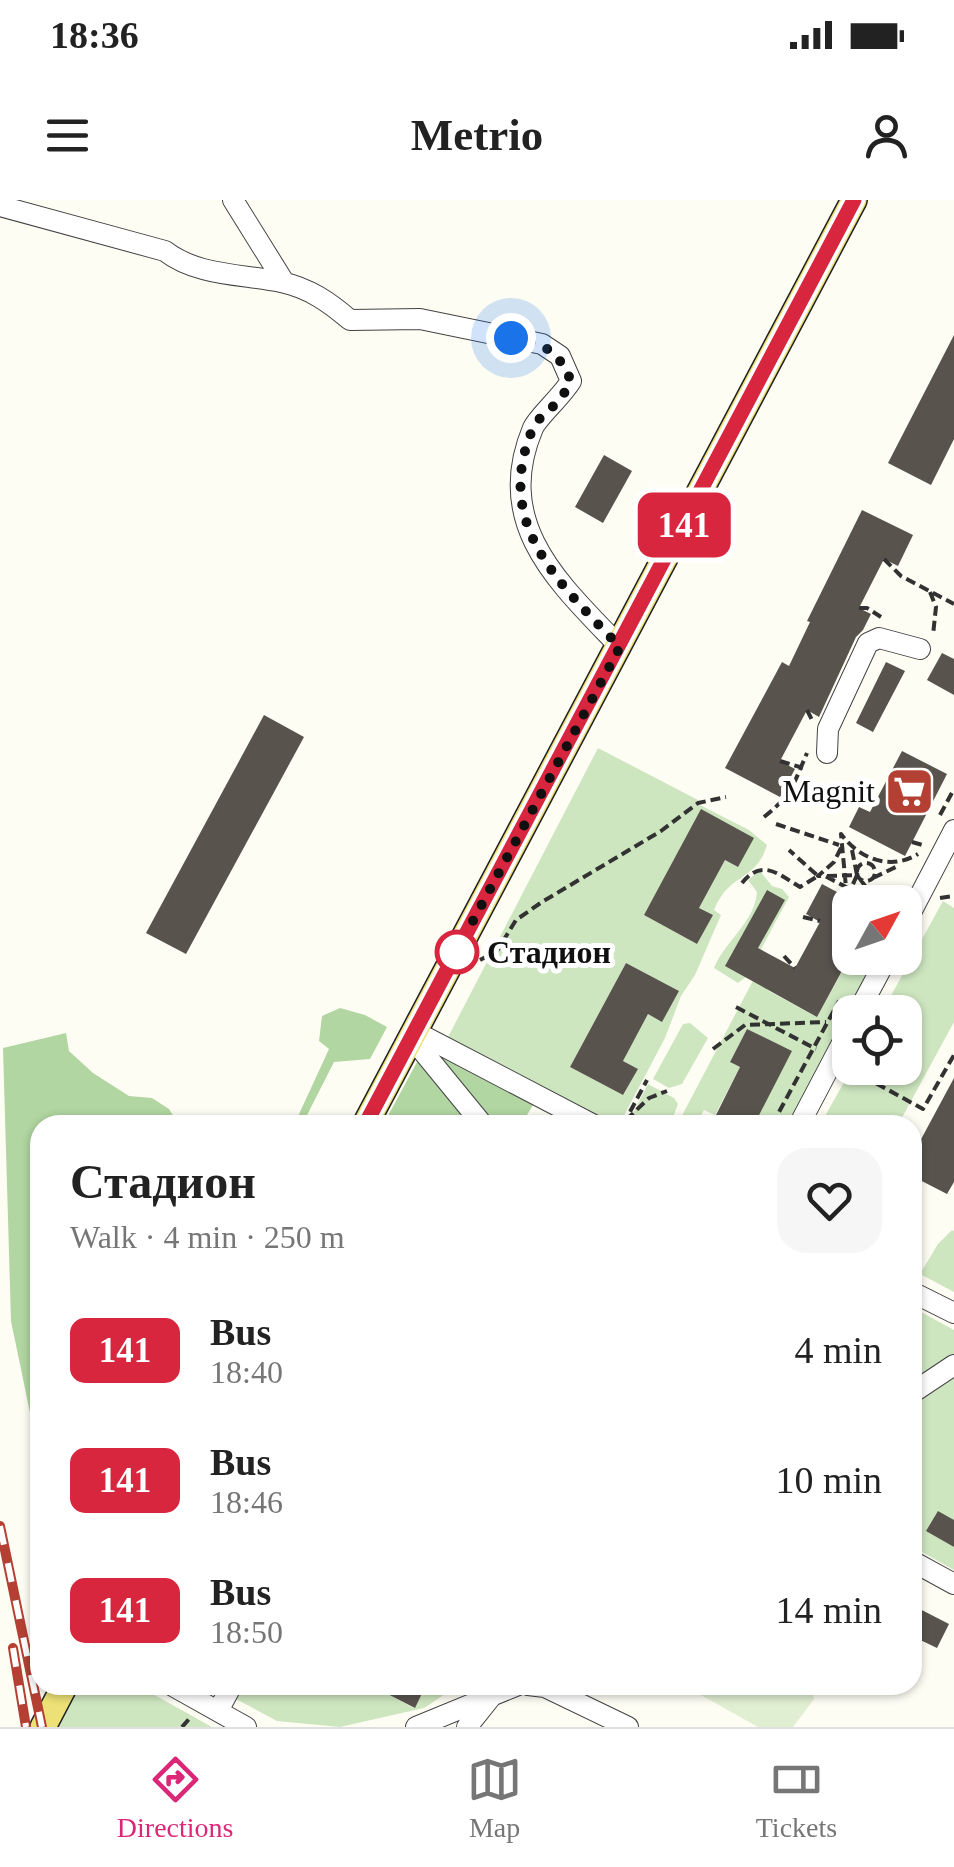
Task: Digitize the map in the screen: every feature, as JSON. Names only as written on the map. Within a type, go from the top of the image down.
[{"type":"main road","points":[[370,1115],[854,200]]},
{"type":"main road","points":[[43,1727],[60,1695]]},
{"type":"street","points":[[234,200],[284,282]]},
{"type":"street","points":[[0,206],[165,251],[178,261],[284,282],[323,297],[350,320],[420,319],[542,344],[560,356],[571,381],[559,401],[534,424],[523,460],[522,518],[542,559],[620,647]]},
{"type":"street","points":[[827,752],[828,729],[868,643],[880,638],[926,648]]},
{"type":"street","points":[[922,891],[954,830]]},
{"type":"street","points":[[413,1034],[475,1115]]},
{"type":"street","points":[[413,1034],[574,1115]]},
{"type":"street","points":[[804,1115],[832,1062]]},
{"type":"street","points":[[922,1297],[954,1314]]},
{"type":"street","points":[[922,1387],[954,1365]]},
{"type":"street","points":[[922,1566],[954,1584]]},
{"type":"street","points":[[187,1695],[246,1727]]},
{"type":"street","points":[[219,1709],[227,1695]]},
{"type":"street","points":[[416,1727],[488,1695]]},
{"type":"street","points":[[467,1727],[493,1695]]},
{"type":"street","points":[[562,1695],[628,1727]]},
{"type":"path","points":[[884,559],[901,576],[954,604]]},
{"type":"path","points":[[926,648],[936,607],[930,592]]},
{"type":"path","points":[[860,608],[868,608],[882,618]]},
{"type":"path","points":[[764,818],[784,802],[804,768],[804,756],[828,729],[812,720],[807,710]]},
{"type":"path","points":[[780,761],[804,768]]},
{"type":"path","points":[[476,963],[486,954],[498,951],[516,920],[542,902],[662,831],[698,803],[726,797]]},
{"type":"path","points":[[776,824],[890,864],[904,862]]},
{"type":"path","points":[[844,885],[841,834],[852,848],[858,875],[869,881]]},
{"type":"path","points":[[742,883],[768,868],[800,888],[822,876],[842,846]]},
{"type":"path","points":[[789,850],[822,876],[842,885]]},
{"type":"path","points":[[861,885],[919,854],[943,851]]},
{"type":"path","points":[[853,885],[862,864],[894,868]]},
{"type":"path","points":[[870,885],[872,865]]},
{"type":"path","points":[[822,876],[858,875]]},
{"type":"path","points":[[803,917],[820,922]]},
{"type":"path","points":[[784,956],[796,968]]},
{"type":"path","points":[[777,1115],[845,990]]},
{"type":"path","points":[[736,1007],[832,1059]]},
{"type":"path","points":[[713,1049],[745,1025],[828,1022]]},
{"type":"path","points":[[879,1085],[923,1109],[954,1055]]},
{"type":"path","points":[[628,1115],[647,1080]]},
{"type":"path","points":[[631,1115],[649,1098],[667,1091]]},
{"type":"green space","points":[[598,748],[698,800],[698,804],[749,830],[767,845],[756,865],[720,898],[714,910],[721,915],[695,975],[681,996],[665,1038],[624,1115],[594,1115],[448,1037]],"holes":[[[702,810],[738,867],[725,860],[699,908],[712,916],[697,944],[644,915]],[[626,963],[679,991],[662,1021],[648,1014],[623,1061],[638,1069],[623,1095],[570,1067]]]},
{"type":"green space","points":[[760,871],[772,886],[789,897],[746,977],[738,983],[714,968],[751,913],[757,892],[748,880]]},
{"type":"green space","points":[[943,901],[954,908],[954,1022],[922,1081],[922,995],[891,995],[902,975],[922,975],[922,939]]},
{"type":"green space","points":[[767,954],[782,961],[767,990],[817,1017],[840,975],[873,975],[861,995],[832,995],[832,1056],[801,1115],[759,1115],[791,1052],[747,1029],[730,1062],[740,1067],[715,1115],[704,1110],[701,1115],[682,1115]]},
{"type":"green space","points":[[340,1008],[387,1027],[370,1059],[334,1062],[307,1115],[299,1115],[329,1049],[319,1041],[322,1016]]},
{"type":"green space","points":[[690,1023],[708,1038],[682,1084],[669,1088],[653,1079],[683,1024]]},
{"type":"green space","points":[[66,1033],[69,1051],[93,1073],[129,1096],[152,1098],[173,1115],[30,1115],[30,1413],[11,1321],[3,1048]]},
{"type":"green space","points":[[424,1049],[533,1105],[527,1115],[388,1115]]},
{"type":"green space","points":[[648,1084],[678,1104],[674,1115],[632,1115]]},
{"type":"green space","points":[[842,1085],[920,1085],[903,1115],[826,1115]]},
{"type":"green space","points":[[954,1231],[954,1292],[922,1275],[938,1244]]},
{"type":"green space","points":[[922,1312],[954,1330],[954,1520],[938,1511],[954,1547],[954,1570],[922,1552]]},
{"type":"green space","points":[[75,1695],[155,1695],[212,1727],[57,1727]]},
{"type":"green space","points":[[229,1695],[389,1695],[414,1708],[421,1695],[444,1695],[424,1708],[340,1727],[277,1721]]},
{"type":"green space","points":[[701,1695],[813,1695],[793,1727],[758,1727]]},
{"type":"building","points":[[954,335],[954,439],[931,485],[888,463]]},
{"type":"building","points":[[604,455],[632,471],[603,523],[575,507]]},
{"type":"building","points":[[862,510],[913,535],[898,566],[884,559],[859,608],[871,614],[856,637],[819,717],[807,710],[780,761],[795,769],[780,797],[725,768],[782,662],[789,666]]},
{"type":"building","points":[[942,653],[954,659],[954,695],[927,680]]},
{"type":"building","points":[[886,662],[905,671],[873,732],[856,723]]},
{"type":"building","points":[[264,715],[304,737],[186,954],[146,933]]},
{"type":"building","name":"Magnit","points":[[902,751],[947,774],[905,856],[849,827],[859,807],[870,812]]},
{"type":"building","points":[[701,809],[754,838],[738,867],[725,860],[699,908],[713,915],[697,944],[644,915]]},
{"type":"building","points":[[822,884],[832,889],[832,975],[840,975],[817,1017],[725,966],[767,890],[785,900],[758,948],[795,968],[820,922],[806,914]]},
{"type":"building","points":[[626,963],[679,991],[662,1022],[648,1014],[623,1061],[638,1069],[623,1095],[570,1067]]},
{"type":"building","points":[[747,1029],[792,1051],[759,1115],[716,1115],[740,1067],[730,1062]]},
{"type":"building","points":[[954,1078],[954,1182],[947,1194],[922,1181],[922,1137]]},
{"type":"building","points":[[938,1511],[954,1520],[954,1547],[926,1531]]},
{"type":"building","points":[[922,1610],[949,1624],[937,1648],[922,1641]]},
{"type":"building","points":[[390,1695],[421,1695],[415,1708]]},
{"type":"railway","points":[[0,1526],[30,1670]]},
{"type":"railway","points":[[13,1648],[26,1727]]},
{"type":"railway","points":[[35,1695],[42,1727]]},
{"type":"bus line","name":"141","points":[[370,1115],[854,200]]},
{"type":"place","name":"Magnit","points":[[910,791]]},
{"type":"place","name":"Стадион","points":[[457,952]]},
{"type":"route","points":[[457,952],[452,960],[620,647],[542,559],[522,518],[523,460],[534,424],[559,401],[571,381],[560,356],[542,344],[511,338]]}]
